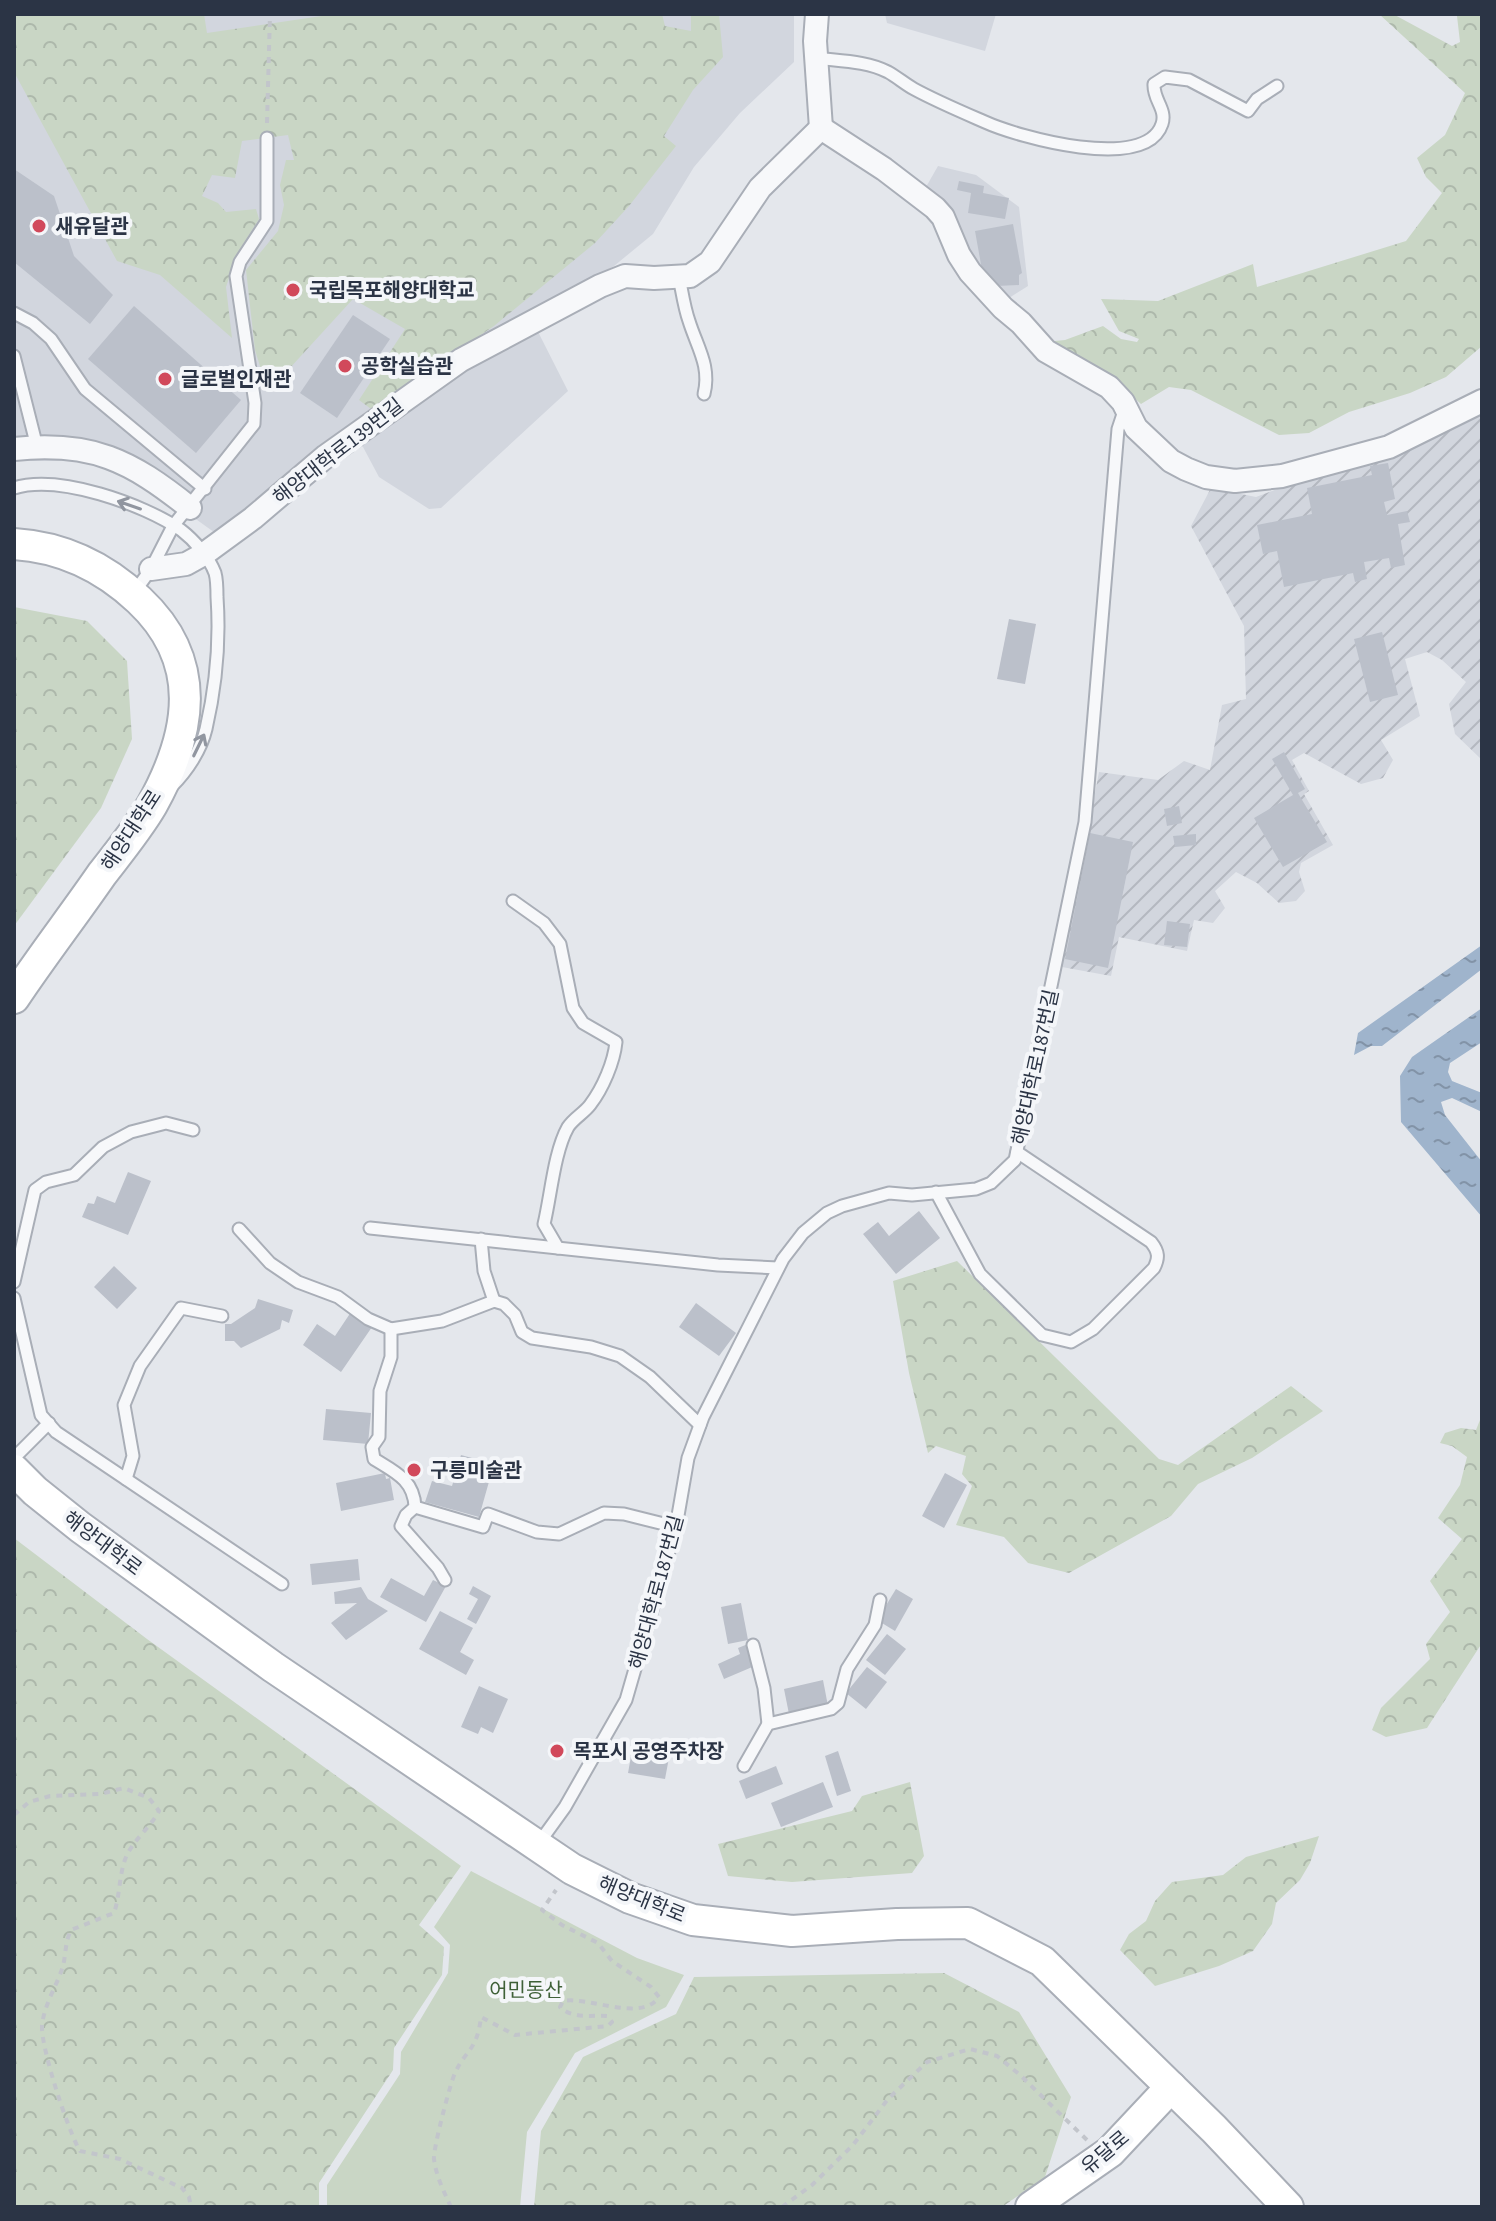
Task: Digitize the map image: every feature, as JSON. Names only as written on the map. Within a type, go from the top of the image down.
[{"type":"street","points":[[817,14],[815,41],[821,128],[884,169],[935,208],[943,217],[970,272],[1003,308],[1046,351],[1109,387],[1136,428],[1171,461],[1206,477],[1235,481],[1282,476],[1389,447],[1482,401]]},
{"type":"street","name":"해양대학로139번길","points":[[151,569],[186,564],[204,554],[253,518],[326,456],[461,360],[600,286],[625,276],[690,276],[710,262],[760,188],[821,128]]},
{"type":"street","points":[[14,449],[58,446],[99,454],[130,465],[152,478],[190,508]]},
{"type":"street","name":"해양대학로","points":[[14,544],[37,546],[69,555],[96,567],[133,595],[167,632],[184,672],[185,710],[178,748],[152,806],[14,998]]},
{"type":"street","name":"해양대학로","points":[[14,1470],[80,1527],[260,1658],[572,1869],[630,1898],[693,1920],[792,1931],[968,1923],[1042,1961],[1288,2207]]},
{"type":"street","name":"유달로","points":[[1031,2207],[1103,2157],[1171,2087]]},
{"type":"lane","points":[[816,58],[868,65],[888,72],[914,90],[988,124],[1059,145],[1118,150],[1137,147],[1162,125],[1163,111],[1153,95],[1154,84],[1165,77],[1189,80],[1248,111],[1257,99],[1277,86]]},
{"type":"lane","points":[[133,595],[151,569],[173,526],[254,424],[255,403],[236,276],[240,262],[267,221],[267,138]]},
{"type":"lane","points":[[679,277],[688,319],[705,361],[707,381],[704,394]]},
{"type":"lane","points":[[14,313],[33,323],[51,339],[85,389],[205,489]]},
{"type":"lane","points":[[14,356],[37,447]]},
{"type":"lane","name":"해양대학로187번길","points":[[537,1846],[565,1807],[626,1700],[676,1527],[688,1458],[700,1425],[778,1268],[803,1233],[827,1213],[842,1206],[889,1193],[976,1189],[991,1183],[1015,1160],[1085,822],[1118,429],[1125,407]]},
{"type":"lane","points":[[14,488],[30,483],[81,489],[143,510],[182,531],[204,554],[216,574],[220,635],[205,732],[185,773],[152,806]]},
{"type":"lane","points":[[513,901],[544,923],[560,944],[573,1008],[583,1023],[616,1042],[615,1053],[602,1085],[590,1105],[569,1125],[562,1143],[544,1224],[558,1248]]},
{"type":"lane","points":[[14,1282],[35,1190],[46,1182],[74,1175],[103,1147],[131,1132],[166,1123],[193,1130]]},
{"type":"lane","points":[[936,1192],[980,1274],[1042,1335],[1071,1342],[1093,1329],[1154,1268],[1158,1250],[1151,1242],[1017,1152]]},
{"type":"lane","points":[[370,1228],[718,1265],[778,1268]]},
{"type":"lane","points":[[239,1229],[270,1263],[298,1282],[338,1297],[368,1319],[391,1329],[442,1321],[494,1301],[504,1304],[515,1315],[522,1332],[532,1338],[591,1347],[620,1356],[650,1377],[700,1425]]},
{"type":"lane","points":[[481,1239],[484,1271],[494,1301]]},
{"type":"lane","points":[[14,1298],[41,1415],[56,1432],[282,1584]]},
{"type":"lane","points":[[126,1479],[133,1456],[124,1405],[140,1366],[181,1308],[222,1316]]},
{"type":"lane","points":[[391,1329],[391,1357],[380,1391],[379,1437],[372,1447],[374,1459],[406,1479],[414,1496],[415,1507]]},
{"type":"lane","points":[[14,1458],[49,1423]]},
{"type":"lane","points":[[415,1507],[483,1527],[488,1514],[537,1532],[559,1534],[604,1513],[624,1514],[676,1527]]},
{"type":"lane","points":[[415,1507],[406,1515],[401,1526],[445,1580]]},
{"type":"lane","points":[[768,1724],[831,1709],[838,1703],[847,1669],[875,1625],[880,1600]]},
{"type":"lane","points":[[744,1766],[768,1724],[764,1688],[753,1645]]},
{"type":"path","points":[[267,138],[270,14]]},
{"type":"path","points":[[14,1815],[29,1802],[50,1796],[100,1794],[124,1788],[149,1798],[159,1811],[125,1858],[120,1896],[114,1913],[71,1930],[66,1940],[63,1966],[48,2001],[42,2028],[69,2132],[80,2151],[120,2159],[182,2188],[189,2197],[191,2207]]},
{"type":"path","points":[[451,2207],[441,2187],[433,2156],[455,2073],[473,2048],[481,2017],[515,2035],[608,2026],[612,2022],[607,2016],[575,2016],[560,2007],[563,2001],[577,2000],[620,2008],[645,2007],[659,1997],[651,1987],[612,1961],[598,1943],[562,1925],[542,1910],[572,1869]]},
{"type":"path","points":[[782,2207],[812,2185],[853,2145],[888,2099],[927,2062],[970,2049],[997,2056],[1067,2119],[1103,2157]]},
{"type":"shaded area","name":"국립목포해양대학교","points":[[14,14],[794,14],[794,62],[740,113],[694,167],[653,234],[614,266],[529,314],[568,391],[441,508],[429,509],[379,477],[363,447],[342,433],[218,535],[154,489],[104,461],[14,461]]},
{"type":"shaded area","points":[[885,14],[996,14],[985,51],[887,23]]},
{"type":"shaded area","points":[[938,166],[976,175],[1019,207],[1028,286],[1009,298],[976,269],[922,194]]},
{"type":"shaded area","points":[[1482,414],[1482,760],[1455,734],[1449,704],[1466,682],[1442,660],[1427,652],[1405,659],[1420,716],[1381,740],[1393,760],[1383,778],[1361,784],[1304,753],[1292,760],[1309,791],[1304,794],[1333,845],[1301,863],[1299,872],[1305,891],[1296,901],[1279,903],[1257,883],[1236,872],[1215,891],[1225,908],[1213,923],[1194,920],[1187,951],[1119,937],[1111,976],[1062,967],[1099,772],[1158,780],[1184,761],[1210,770],[1222,705],[1246,699],[1244,626],[1191,526],[1211,488],[1256,497]]},
{"type":"green space","points":[[14,14],[204,14],[207,33],[335,14],[662,14],[665,26],[691,31],[691,14],[719,14],[723,57],[693,90],[664,136],[676,146],[595,243],[494,326],[371,409],[359,400],[405,329],[353,299],[268,392],[255,350],[246,270],[278,231],[284,205],[280,185],[286,160],[294,160],[288,135],[242,141],[235,178],[212,175],[202,196],[218,203],[226,212],[256,209],[259,219],[237,254],[226,287],[232,338],[160,275],[117,261],[14,72]]},
{"type":"green space","points":[[1379,14],[1393,14],[1452,46],[1460,42],[1457,16],[1454,14],[1482,14],[1482,346],[1446,377],[1410,393],[1349,412],[1309,433],[1279,435],[1191,390],[1169,387],[1141,404],[1123,388],[1045,342],[1065,340],[1103,326],[1121,339],[1137,342],[1139,339],[1119,331],[1101,299],[1158,301],[1253,264],[1257,287],[1406,241],[1442,193],[1426,177],[1417,158],[1445,135],[1465,93]]},
{"type":"green space","points":[[14,607],[87,621],[127,661],[132,739],[101,808],[14,926]]},
{"type":"green space","points":[[957,1261],[1159,1459],[1178,1465],[1291,1386],[1323,1411],[1252,1458],[1198,1484],[1171,1516],[1069,1573],[1028,1563],[1004,1537],[956,1525],[972,1486],[962,1474],[966,1456],[936,1446],[928,1453],[909,1373],[893,1281]]},
{"type":"green space","points":[[1482,1415],[1482,1643],[1427,1728],[1386,1737],[1372,1730],[1381,1708],[1430,1659],[1426,1644],[1450,1612],[1430,1581],[1462,1539],[1438,1518],[1460,1485],[1467,1457],[1452,1446],[1440,1443],[1445,1433],[1461,1428],[1476,1430]]},
{"type":"green space","points":[[14,1538],[147,1639],[461,1866],[419,1925],[444,1947],[442,1975],[394,2048],[393,2070],[319,2183],[319,2207],[14,2207]]},
{"type":"green space","points":[[910,1782],[924,1856],[912,1873],[792,1882],[728,1876],[718,1844],[852,1811],[862,1796]]},
{"type":"green space","points":[[1319,1836],[1310,1863],[1300,1880],[1276,1903],[1272,1924],[1253,1951],[1219,1966],[1155,1986],[1120,1950],[1129,1934],[1146,1921],[1155,1901],[1172,1882],[1223,1875],[1246,1857]]},
{"type":"green space","name":"어민동산","points":[[471,1871],[637,1958],[684,1975],[666,2007],[575,2053],[527,2132],[520,2207],[327,2207],[327,2185],[400,2074],[401,2052],[448,1973],[450,1945],[434,1927]]},
{"type":"green space","points":[[944,1973],[1019,2012],[1071,2097],[1045,2177],[1002,2207],[534,2207],[541,2131],[583,2057],[676,2014],[694,1977]]},
{"type":"water","points":[[1482,945],[1482,969],[1382,1046],[1371,1046],[1354,1055],[1358,1033]]},
{"type":"water","points":[[1482,1008],[1482,1042],[1450,1063],[1448,1072],[1452,1081],[1482,1093],[1482,1112],[1452,1098],[1441,1102],[1445,1115],[1482,1162],[1482,1217],[1401,1122],[1400,1076],[1412,1057]]},
{"type":"building","name":"새유달관","points":[[14,169],[54,196],[74,256],[113,295],[90,324],[14,262]]},
{"type":"building","points":[[959,181],[984,186],[983,193],[1009,198],[1005,219],[968,213],[971,193],[957,190]]},
{"type":"building","points":[[1013,224],[1022,273],[1019,275],[1019,285],[996,286],[982,270],[975,231]]},
{"type":"building","name":"글로벌인재관","points":[[134,306],[241,400],[196,453],[88,359]]},
{"type":"building","name":"공학실습관","points":[[353,315],[390,339],[337,418],[300,393]]},
{"type":"building","points":[[1388,463],[1395,499],[1384,502],[1387,515],[1407,511],[1410,522],[1398,524],[1405,565],[1391,568],[1389,558],[1364,562],[1367,579],[1355,582],[1353,573],[1284,587],[1277,551],[1263,554],[1257,525],[1312,514],[1307,488],[1372,475],[1370,466]]},
{"type":"building","points":[[1009,619],[1036,624],[1025,684],[997,679]]},
{"type":"building","points":[[1382,632],[1398,695],[1370,702],[1354,639]]},
{"type":"building","points":[[1284,752],[1305,789],[1298,793],[1327,842],[1283,867],[1254,818],[1293,795],[1272,759]]},
{"type":"building","points":[[1179,806],[1182,823],[1167,826],[1164,809]]},
{"type":"building","points":[[1090,833],[1133,842],[1108,968],[1065,959]]},
{"type":"building","points":[[1196,834],[1196,845],[1175,847],[1173,836]]},
{"type":"building","points":[[1167,921],[1190,924],[1187,947],[1164,945]]},
{"type":"building","points":[[128,1172],[151,1181],[128,1235],[82,1217],[88,1203],[94,1204],[97,1196],[115,1203]]},
{"type":"building","points":[[919,1211],[940,1238],[896,1274],[863,1234],[878,1222],[889,1236]]},
{"type":"building","points":[[114,1266],[137,1288],[117,1309],[94,1287]]},
{"type":"building","points":[[258,1299],[293,1310],[289,1323],[282,1320],[280,1329],[241,1348],[234,1341],[225,1341],[225,1324],[231,1324],[255,1308]]},
{"type":"building","points":[[696,1303],[736,1333],[719,1356],[679,1327]]},
{"type":"building","points":[[351,1312],[372,1327],[341,1372],[303,1345],[317,1324],[335,1336]]},
{"type":"building","points":[[326,1409],[371,1413],[368,1444],[323,1440]]},
{"type":"building","points":[[461,1455],[494,1464],[479,1517],[425,1502],[432,1481],[452,1486]]},
{"type":"building","points":[[385,1473],[386,1479],[390,1478],[394,1500],[341,1511],[336,1483]]},
{"type":"building","points":[[945,1473],[967,1485],[944,1528],[922,1516]]},
{"type":"building","points":[[358,1559],[360,1580],[312,1585],[310,1564]]},
{"type":"building","points":[[391,1578],[424,1596],[433,1580],[446,1586],[426,1622],[380,1597]]},
{"type":"building","points":[[473,1586],[491,1596],[476,1624],[467,1619],[478,1599],[469,1594]]},
{"type":"building","points":[[361,1587],[368,1599],[388,1611],[346,1640],[331,1623],[357,1603],[335,1604],[334,1592]]},
{"type":"building","points":[[896,1589],[913,1599],[895,1631],[877,1620]]},
{"type":"building","points":[[741,1603],[748,1640],[728,1644],[721,1607]]},
{"type":"building","points":[[440,1611],[473,1628],[460,1652],[474,1660],[466,1675],[419,1649]]},
{"type":"building","points":[[887,1634],[906,1649],[885,1675],[866,1660]]},
{"type":"building","points":[[748,1644],[757,1665],[724,1679],[718,1664],[740,1654],[738,1648]]},
{"type":"building","points":[[867,1667],[887,1682],[866,1709],[846,1693]]},
{"type":"building","points":[[823,1680],[828,1706],[789,1714],[784,1689]]},
{"type":"building","points":[[479,1686],[508,1699],[493,1733],[481,1727],[478,1734],[461,1727]]},
{"type":"building","points":[[634,1740],[671,1747],[665,1779],[628,1773]]},
{"type":"building","points":[[838,1751],[851,1791],[837,1796],[825,1756]]},
{"type":"building","points":[[776,1766],[783,1784],[746,1799],[739,1781]]},
{"type":"building","points":[[823,1782],[833,1807],[781,1827],[771,1803]]},
{"type":"place","name":"새유달관","points":[[39,226]]},
{"type":"place","name":"국립목포해양대학교","points":[[293,290]]},
{"type":"place","name":"공학실습관","points":[[345,366]]},
{"type":"place","name":"글로벌인재관","points":[[165,379]]},
{"type":"place","name":"구릉미술관","points":[[414,1470]]},
{"type":"place","name":"목포시 공영주차장","points":[[557,1751]]}]
